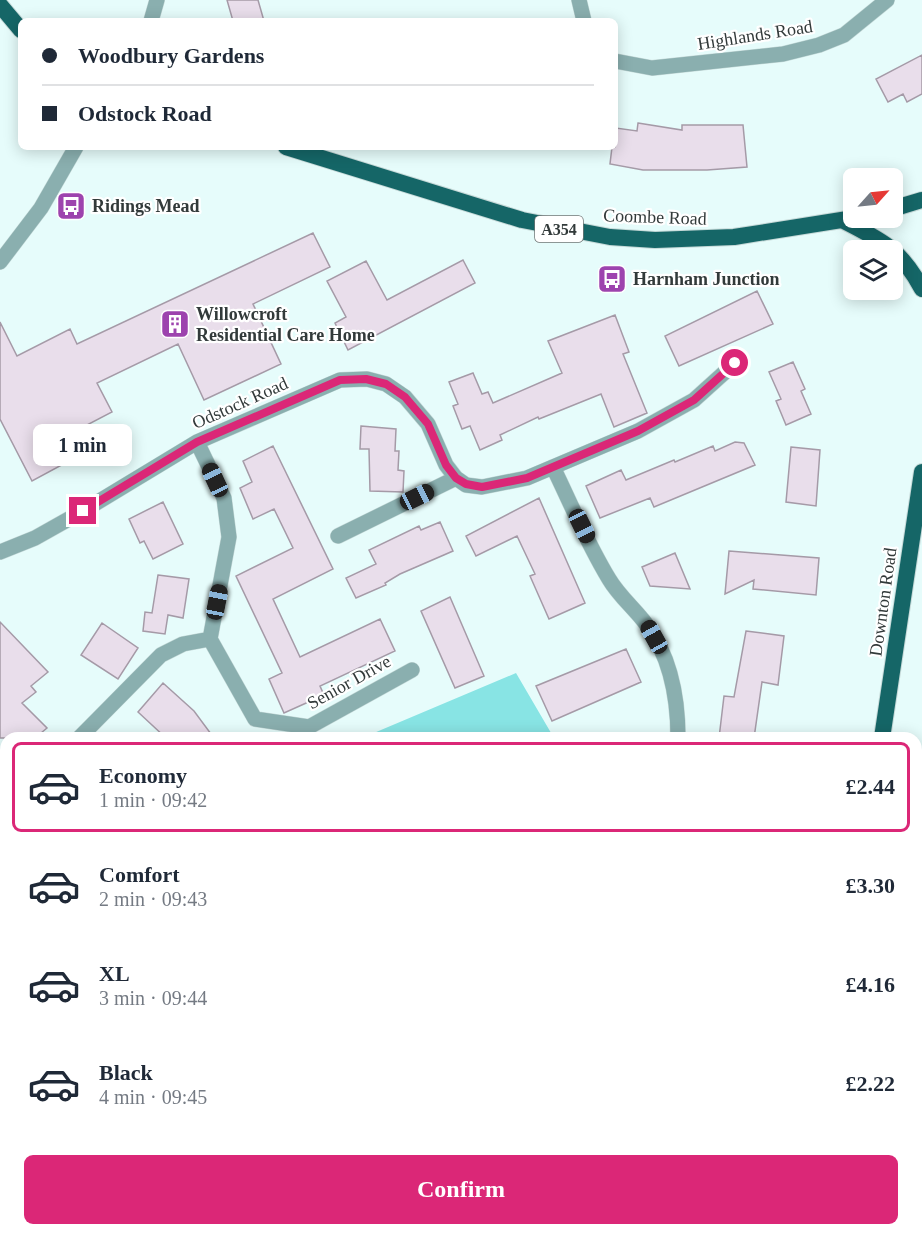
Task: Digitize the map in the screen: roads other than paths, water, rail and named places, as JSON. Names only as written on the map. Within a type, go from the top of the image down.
[{"type":"highway","points":[[0,5],[18,25]]},
{"type":"highway","name":"Coombe Road","points":[[296,150],[522,220],[610,237],[693,240],[734,237],[843,220]]},
{"type":"highway","points":[[903,206],[922,200]]},
{"type":"highway","points":[[862,228],[896,251],[909,264],[922,289]]},
{"type":"highway","name":"Downton Road","points":[[883,732],[922,472]]},
{"type":"street","points":[[152,18],[157,0]]},
{"type":"street","points":[[579,0],[583,18]]},
{"type":"street","name":"Highlands Road","points":[[618,62],[652,68],[783,54],[844,36],[887,0]]},
{"type":"street","points":[[0,262],[41,208],[74,150]]},
{"type":"street","points":[[338,536],[456,478],[466,484],[482,487],[527,478],[638,431],[684,405],[735,363]]},
{"type":"street","name":"Odstock Road","points":[[0,552],[45,532],[197,442],[340,380],[366,379],[386,384],[405,397],[428,424],[446,465],[456,478]]},
{"type":"street","points":[[85,732],[161,655],[183,644],[210,639],[229,537],[224,498],[197,442]]},
{"type":"street","points":[[553,467],[601,566],[620,597],[636,611],[654,637],[676,690],[678,732]]},
{"type":"street","name":"Senior Drive","points":[[210,639],[255,719],[309,727],[412,670]]},
{"type":"place","name":"Ridings Mead","points":[[71,206]]},
{"type":"place","name":"Harnham Junction","points":[[612,279]]},
{"type":"place","name":"Willowcroft Residential Care Home","points":[[175,324]]}]
